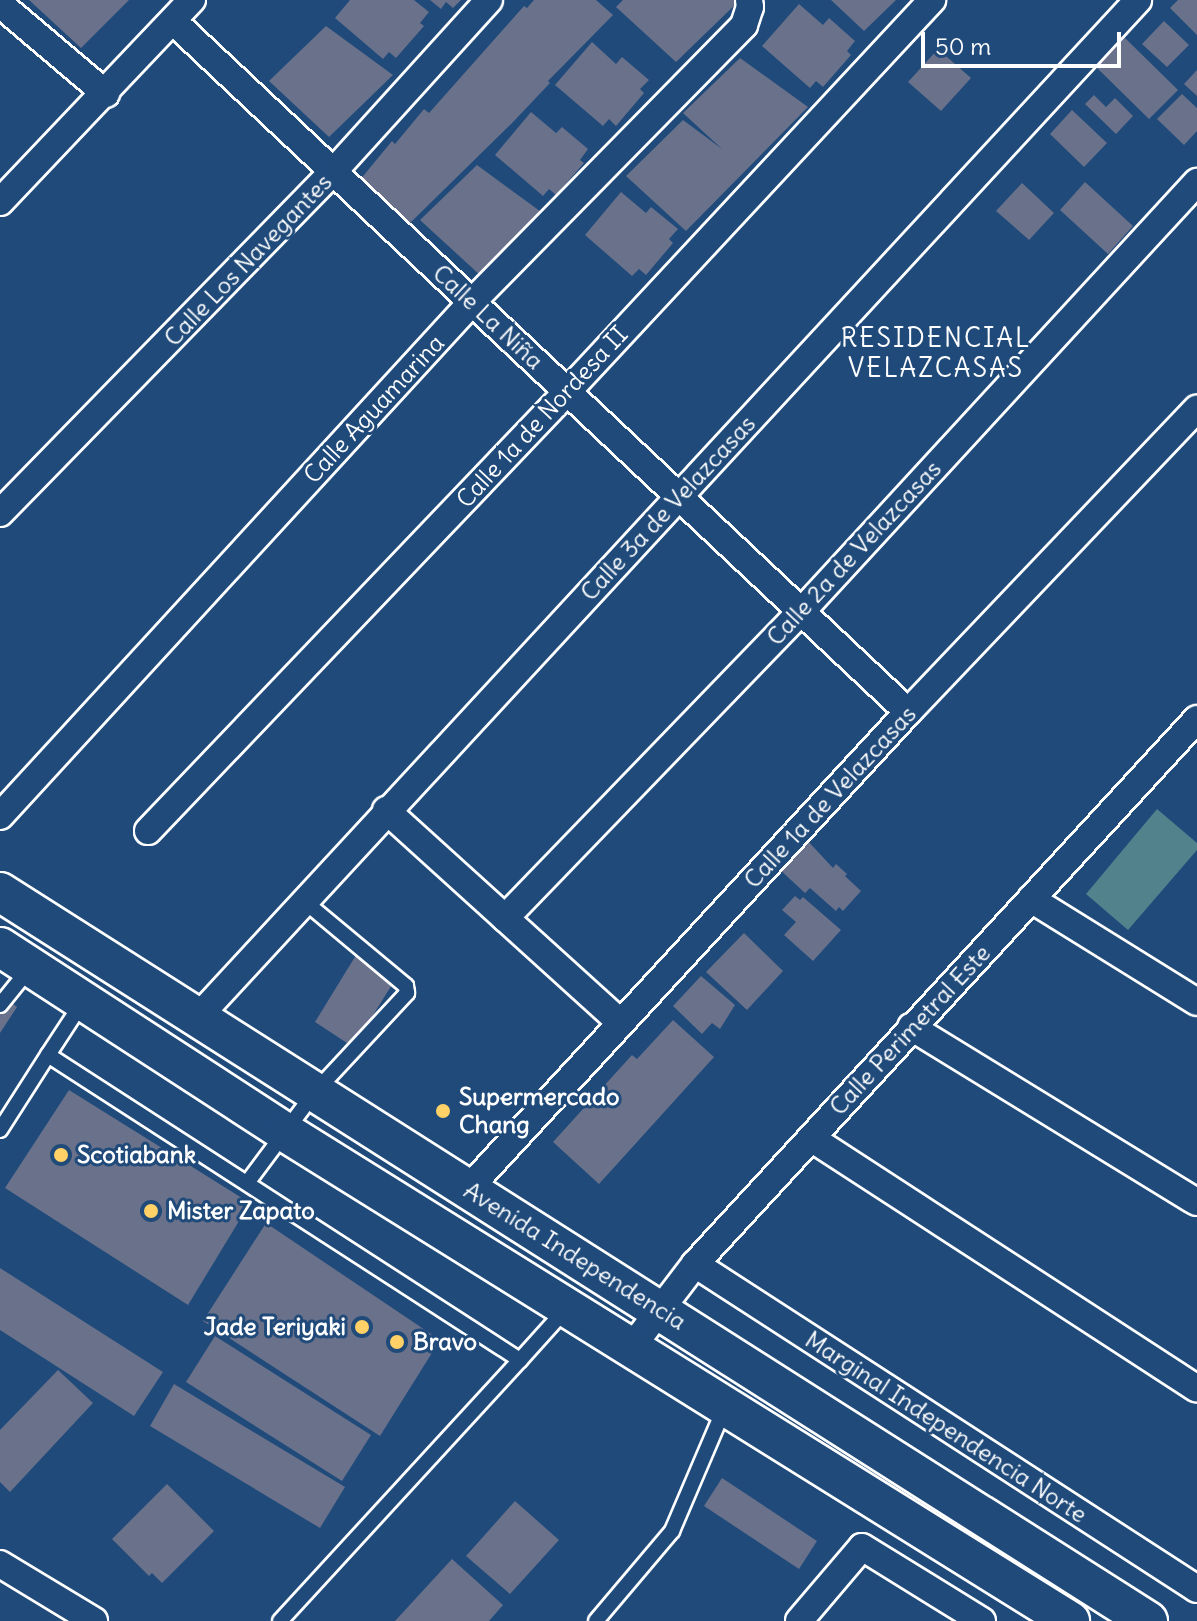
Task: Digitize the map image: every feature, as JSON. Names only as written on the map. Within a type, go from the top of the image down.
[{"type":"main road","name":"Avenida Independencia","points":[[0,892],[1148,1621]]},
{"type":"main road","name":"Avenida Independencia","points":[[15,957],[285,1132],[1070,1621]]},
{"type":"street","points":[[0,202],[106,94],[192,0]]},
{"type":"street","name":"Calle Los Navegantes","points":[[0,513],[333,172],[489,0]]},
{"type":"street","name":"Calle 1a de Nordesa II","points":[[148,831],[567,392],[932,0]]},
{"type":"street","name":"Calle 3a de Velazcasas","points":[[198,1017],[386,810],[1138,0]]},
{"type":"street","name":"Calle Aguamarina","points":[[0,816],[472,302],[744,25],[750,3]]},
{"type":"street","points":[[0,4],[106,94]]},
{"type":"street","name":"Calle La Niña","points":[[173,21],[908,712]]},
{"type":"street","name":"Calle 2a de Velazcasas","points":[[505,918],[801,612],[1197,182]]},
{"type":"street","name":"Calle 1a de Velazcasas","points":[[468,1189],[908,712],[1197,409]]},
{"type":"street","name":"Calle Perimetral Este","points":[[631,1348],[695,1264],[1197,719]]},
{"type":"street","points":[[386,810],[621,1023]]},
{"type":"street","points":[[1031,899],[1197,1002]]},
{"type":"street","points":[[911,1027],[1197,1202]]},
{"type":"street","points":[[811,1138],[1197,1389]]},
{"type":"street","name":"Marginal Independencia Norte","points":[[695,1264],[1197,1589]]},
{"type":"street","points":[[799,1621],[862,1547],[982,1621]]},
{"type":"street","points":[[0,1564],[94,1621]]},
{"type":"lane","points":[[247,1183],[314,1093],[407,993],[406,986],[304,901]]},
{"type":"lane","points":[[0,1005],[15,957]]},
{"type":"lane","points":[[0,1130],[84,999]]},
{"type":"lane","points":[[48,1055],[520,1360]]},
{"type":"lane","points":[[280,1621],[567,1308]]},
{"type":"lane","points":[[596,1621],[672,1531],[725,1407]]},
{"type":"green space","points":[[1157,809],[1197,843],[1197,850],[1128,930],[1086,894]]},
{"type":"building","points":[[29,0],[129,0],[81,48]]},
{"type":"building","points":[[350,0],[414,0],[429,12],[420,23],[424,26],[396,58],[389,52],[383,59],[335,18]]},
{"type":"building","points":[[430,0],[461,0],[453,8],[446,2],[441,9]]},
{"type":"building","points":[[534,0],[596,0],[613,15],[548,81],[550,83],[514,121],[409,224],[359,181],[392,141],[395,144],[424,109],[429,113],[524,6],[527,8]]},
{"type":"building","points":[[623,0],[740,0],[676,62],[616,7]]},
{"type":"building","points":[[831,0],[896,0],[864,31]]},
{"type":"building","points":[[1178,0],[1197,0],[1197,35],[1170,8]]},
{"type":"building","points":[[799,4],[823,25],[829,18],[855,41],[847,51],[851,55],[823,87],[816,81],[810,88],[762,46]]},
{"type":"building","points":[[1164,21],[1189,45],[1167,67],[1142,44]]},
{"type":"building","points":[[326,26],[393,75],[329,137],[269,81]]},
{"type":"building","points":[[1125,38],[1178,90],[1149,119],[1096,67]]},
{"type":"building","points":[[592,42],[616,64],[622,57],[649,80],[640,89],[644,93],[616,126],[609,119],[603,126],[555,85]]},
{"type":"building","points":[[938,49],[971,78],[941,111],[908,82]]},
{"type":"building","points":[[740,58],[808,107],[686,231],[626,176],[683,120],[722,149],[683,113]]},
{"type":"building","points":[[1197,70],[1197,96],[1184,84]]},
{"type":"building","points":[[1182,94],[1197,108],[1197,131],[1184,145],[1157,119]]},
{"type":"building","points":[[1094,95],[1106,107],[1115,98],[1133,116],[1116,134],[1085,104]]},
{"type":"building","points":[[1072,110],[1107,143],[1084,167],[1050,134]]},
{"type":"building","points":[[531,112],[556,133],[562,127],[588,149],[580,160],[584,163],[556,195],[549,189],[543,196],[495,155]]},
{"type":"building","points":[[477,165],[544,214],[481,276],[420,220]]},
{"type":"building","points":[[1085,182],[1133,226],[1108,254],[1060,210]]},
{"type":"building","points":[[1022,183],[1054,213],[1029,240],[996,211]]},
{"type":"building","points":[[621,192],[646,213],[651,207],[678,229],[669,239],[673,243],[646,275],[639,269],[632,276],[585,235]]},
{"type":"building","points":[[805,838],[833,868],[836,864],[847,874],[845,876],[861,891],[843,911],[839,907],[836,911],[810,888],[805,893],[778,868]]},
{"type":"building","points":[[795,896],[800,900],[803,897],[841,930],[813,961],[784,935],[796,922],[782,910]]},
{"type":"building","points":[[744,933],[783,971],[747,1010],[706,972]]},
{"type":"building","points":[[361,947],[400,972],[353,1047],[315,1022]]},
{"type":"building","points":[[701,976],[735,1005],[720,1029],[712,1023],[702,1034],[673,1006]]},
{"type":"building","points":[[0,994],[17,1007],[0,1033]]},
{"type":"building","points":[[673,1020],[714,1057],[599,1184],[553,1142],[632,1055],[637,1059]]},
{"type":"building","name":"Mister Zapato","points":[[69,1090],[250,1203],[188,1305],[5,1188]]},
{"type":"building","points":[[266,1223],[440,1340],[380,1436],[203,1321]]},
{"type":"building","points":[[0,1268],[163,1372],[134,1416],[0,1330]]},
{"type":"building","points":[[215,1336],[371,1435],[342,1481],[186,1382]]},
{"type":"building","points":[[58,1370],[93,1403],[10,1492],[0,1482],[0,1430]]},
{"type":"building","points":[[174,1384],[345,1487],[320,1528],[150,1426]]},
{"type":"building","points":[[722,1478],[817,1541],[799,1569],[704,1506]]},
{"type":"building","points":[[167,1484],[214,1531],[162,1583],[152,1573],[149,1576],[112,1539]]},
{"type":"building","points":[[515,1501],[559,1540],[510,1594],[466,1556]]},
{"type":"building","points":[[452,1559],[503,1605],[489,1621],[395,1621]]},
{"type":"place","name":"Supermercado Chang","points":[[443,1111]]},
{"type":"place","name":"Scotiabank","points":[[61,1155]]},
{"type":"place","name":"Mister Zapato","points":[[151,1211]]},
{"type":"place","name":"Jade Teriyaki","points":[[362,1327]]},
{"type":"place","name":"Bravo","points":[[397,1342]]},
{"type":"district","name":"RESIDENCIAL VELAZCASAS","points":[[936,353]]}]
